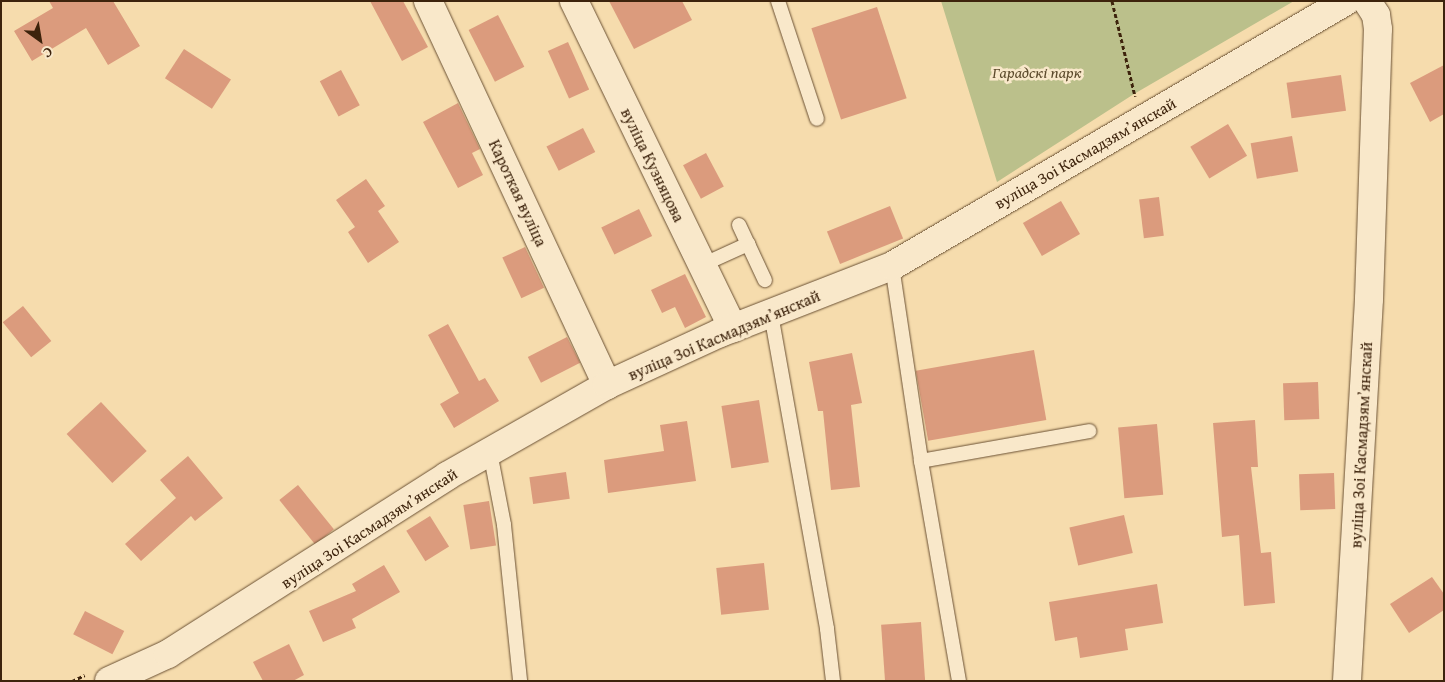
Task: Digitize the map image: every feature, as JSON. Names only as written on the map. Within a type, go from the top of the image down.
[{"type":"street","name":"Кароткая вуліца","points":[[428,1],[607,385]]},
{"type":"street","name":"вуліца Кузняцова","points":[[574,1],[733,328]]},
{"type":"street","name":"вуліца Зоі Касмадзямʼянскай","points":[[109,681],[168,654],[490,452],[607,385],[733,328],[892,266],[1346,1]]},
{"type":"street","name":"вуліца Зоі Касмадзямʼянскай","points":[[1347,681],[1369,299],[1378,29],[1376,15],[1368,1]]},
{"type":"lane","points":[[778,1],[817,119]]},
{"type":"lane","points":[[739,225],[765,280]]},
{"type":"lane","points":[[702,266],[748,244]]},
{"type":"lane","points":[[892,266],[921,461],[959,681]]},
{"type":"lane","points":[[770,314],[828,629],[833,681]]},
{"type":"lane","points":[[921,461],[1089,430]]},
{"type":"lane","points":[[490,452],[504,525],[520,681]]},
{"type":"path","points":[[1113,1],[1137,104]]},
{"type":"green space","name":"Гарадскі парк","points":[[941,1],[1294,1],[1134,94],[997,182]]},
{"type":"building","points":[[49,1],[113,1],[140,46],[108,65],[86,28],[32,61],[14,31],[53,8]]},
{"type":"building","points":[[370,1],[403,1],[428,47],[402,61]]},
{"type":"building","points":[[609,1],[682,1],[692,20],[634,49]]},
{"type":"building","points":[[877,7],[907,98],[841,120],[811,28]]},
{"type":"building","points":[[498,15],[524,67],[495,82],[469,30]]},
{"type":"building","points":[[568,42],[589,90],[569,98],[548,51]]},
{"type":"building","points":[[184,49],[231,79],[212,109],[165,78]]},
{"type":"building","points":[[1444,65],[1444,114],[1430,122],[1410,83]]},
{"type":"building","points":[[341,70],[360,105],[339,117],[320,81]]},
{"type":"building","points":[[1341,75],[1346,111],[1292,118],[1287,83]]},
{"type":"building","points":[[458,103],[480,149],[472,153],[483,175],[458,188],[423,122]]},
{"type":"building","points":[[1228,124],[1247,156],[1209,178],[1190,147]]},
{"type":"building","points":[[583,128],[595,152],[559,171],[546,147]]},
{"type":"building","points":[[1292,136],[1298,171],[1257,179],[1251,143]]},
{"type":"building","points":[[706,153],[724,187],[701,199],[683,165]]},
{"type":"building","points":[[366,179],[385,206],[378,211],[399,242],[368,263],[348,232],[355,227],[336,200]]},
{"type":"building","points":[[1159,197],[1164,236],[1144,238],[1139,199]]},
{"type":"building","points":[[1061,201],[1080,234],[1042,256],[1023,223]]},
{"type":"building","points":[[890,206],[903,238],[840,264],[827,231]]},
{"type":"building","points":[[639,209],[652,236],[614,254],[601,227]]},
{"type":"building","points":[[525,247],[544,288],[521,298],[502,258]]},
{"type":"building","points":[[685,274],[706,317],[685,328],[675,307],[662,313],[651,290]]},
{"type":"building","points":[[23,306],[51,341],[31,357],[3,322]]},
{"type":"building","points":[[448,324],[479,381],[485,378],[499,401],[454,428],[440,404],[459,393],[428,335]]},
{"type":"building","points":[[567,337],[580,363],[541,383],[528,357]]},
{"type":"building","points":[[1034,350],[1046,420],[928,441],[916,371]]},
{"type":"building","points":[[852,353],[862,403],[851,405],[860,487],[831,490],[823,411],[818,411],[809,362]]},
{"type":"building","points":[[1318,382],[1319,419],[1284,420],[1283,383]]},
{"type":"building","points":[[759,400],[769,462],[731,468],[721,406]]},
{"type":"building","points":[[101,402],[147,451],[112,483],[67,434]]},
{"type":"building","points":[[1255,420],[1258,467],[1251,467],[1261,553],[1271,552],[1275,603],[1244,606],[1239,535],[1222,537],[1213,423]]},
{"type":"building","points":[[687,421],[696,481],[608,493],[604,460],[664,451],[660,425]]},
{"type":"building","points":[[1157,424],[1163,495],[1124,498],[1118,427]]},
{"type":"building","points":[[188,456],[223,498],[195,521],[191,516],[141,561],[125,544],[176,498],[160,480]]},
{"type":"building","points":[[566,472],[570,499],[533,504],[529,477]]},
{"type":"building","points":[[1334,473],[1335,509],[1300,510],[1299,474]]},
{"type":"building","points":[[298,485],[334,529],[315,544],[279,500]]},
{"type":"building","points":[[489,501],[496,545],[470,550],[463,505]]},
{"type":"building","points":[[1124,515],[1133,553],[1078,566],[1069,528]]},
{"type":"building","points":[[430,516],[449,547],[425,561],[406,531]]},
{"type":"building","points":[[764,563],[769,610],[721,615],[716,568]]},
{"type":"building","points":[[384,565],[400,592],[352,619],[356,628],[323,642],[309,611],[356,591],[352,584]]},
{"type":"building","points":[[1432,577],[1444,594],[1444,610],[1409,633],[1390,604]]},
{"type":"building","points":[[1157,584],[1163,623],[1125,629],[1128,650],[1080,658],[1077,637],[1055,641],[1049,602]]},
{"type":"building","points":[[85,611],[124,631],[112,654],[73,634]]},
{"type":"building","points":[[921,622],[925,681],[885,681],[881,625]]},
{"type":"building","points":[[289,644],[304,675],[293,681],[263,681],[253,662]]}]
